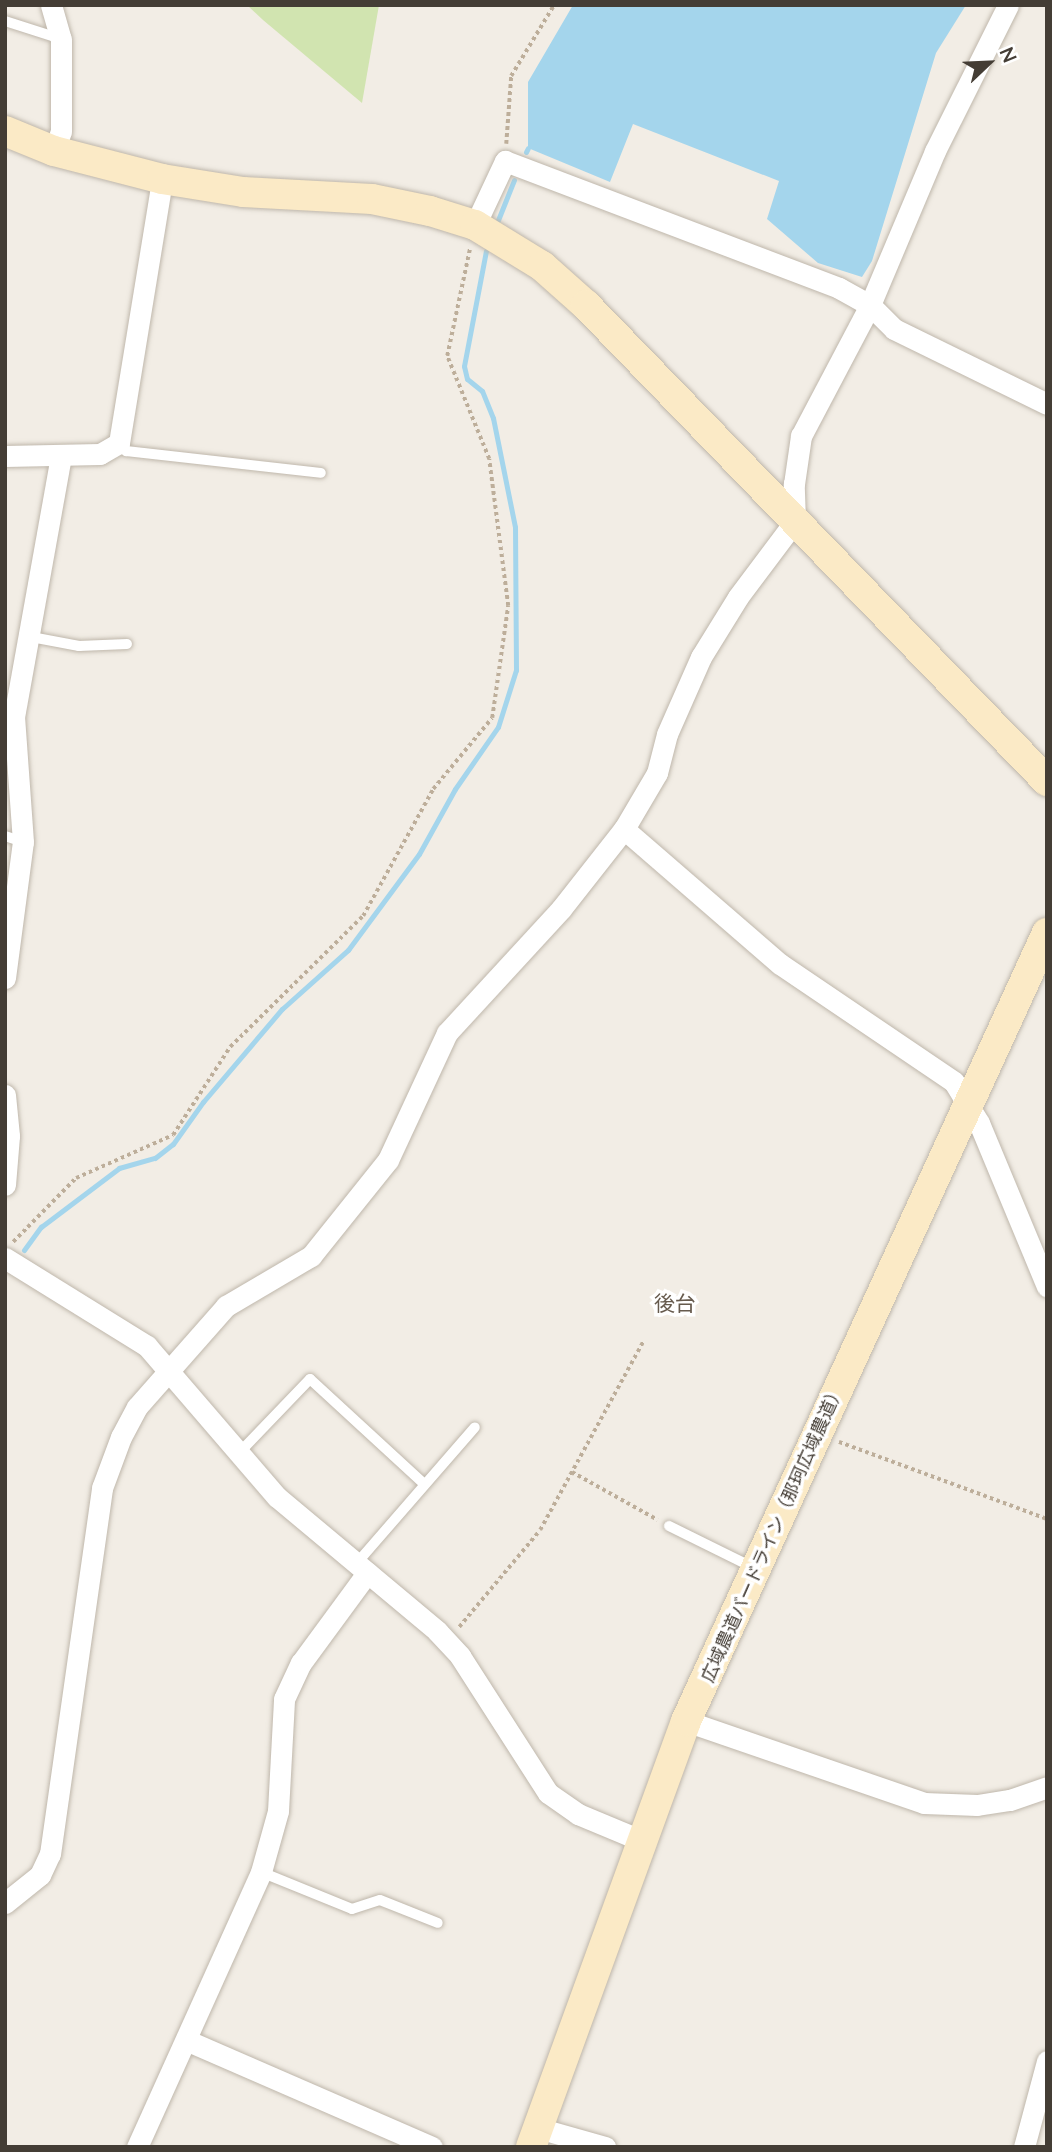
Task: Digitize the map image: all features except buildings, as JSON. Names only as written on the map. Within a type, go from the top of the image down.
[{"type":"street","points":[[51,5],[61,39],[61,131],[54,151]]},
{"type":"street","points":[[5,1903],[40,1875],[50,1854],[102,1488],[137,1407],[226,1306],[310,1256],[388,1160],[447,1033],[561,909],[624,829],[657,773],[667,734],[701,657],[738,597],[795,521],[794,484],[801,436],[870,305],[936,151],[1008,5]]},
{"type":"street","points":[[5,131],[54,151],[162,179],[243,192],[372,199],[475,225],[542,266],[586,304],[1047,781]]},
{"type":"street","points":[[475,225],[505,161],[839,288],[870,305],[894,329],[1047,404]]},
{"type":"street","points":[[5,456],[100,454],[119,443],[162,179]]},
{"type":"street","points":[[5,978],[14,839],[14,717],[26,636],[61,456]]},
{"type":"street","points":[[624,829],[780,964],[954,1082],[979,1123],[1047,1286]]},
{"type":"street","name":"広域農道バードライン（那珂広域農道）","points":[[535,2137],[687,1721],[754,1568],[1047,933]]},
{"type":"street","points":[[5,1095],[9,1136],[5,1185]]},
{"type":"street","points":[[5,1258],[147,1346],[170,1369],[238,1454],[277,1497],[447,1642],[548,1793],[578,1814],[643,1841]]},
{"type":"street","points":[[137,2147],[261,1872],[278,1811],[284,1699],[302,1663],[362,1569]]},
{"type":"street","points":[[687,1721],[924,1803],[977,1805],[1010,1800],[1047,1787]]},
{"type":"street","points":[[186,2040],[432,2147]]},
{"type":"street","points":[[1024,2147],[1046,2073]]},
{"type":"street","points":[[535,2137],[605,2147]]},
{"type":"lane","points":[[5,21],[61,39]]},
{"type":"lane","points":[[119,443],[126,450],[321,473]]},
{"type":"lane","points":[[26,636],[79,646],[127,644]]},
{"type":"lane","points":[[238,1454],[310,1379],[423,1483]]},
{"type":"lane","points":[[362,1569],[423,1483],[475,1427]]},
{"type":"lane","points":[[669,1526],[754,1568]]},
{"type":"lane","points":[[261,1872],[352,1909],[380,1900],[438,1923]]},
{"type":"path","points":[[505,161],[511,76],[554,5]]},
{"type":"path","points":[[5,1250],[76,1178],[173,1135],[230,1048],[363,916],[433,789],[492,718],[508,606],[489,459],[447,356],[475,225]]},
{"type":"path","points":[[447,1642],[540,1530],[643,1342]]},
{"type":"path","points":[[816,1434],[1047,1519]]},
{"type":"path","points":[[572,1472],[669,1526]]},
{"type":"green space","points":[[247,5],[379,5],[362,103],[263,20]]},
{"type":"water","points":[[573,5],[966,5],[936,53],[872,261],[862,277],[818,263],[767,219],[779,181],[633,124],[610,182],[528,148],[528,82]]},
{"type":"waterway","points":[[526,152],[528,148]]},
{"type":"waterway","points":[[498,220],[514,180]]},
{"type":"waterway","points":[[24,1250],[41,1227],[119,1168],[155,1158],[173,1144],[203,1102],[282,1009],[348,950],[419,854],[455,789],[498,727],[516,670],[515,527],[493,418],[482,391],[467,379],[464,366],[486,251]]},
{"type":"district","name":"後台","points":[[675,1303]]}]
